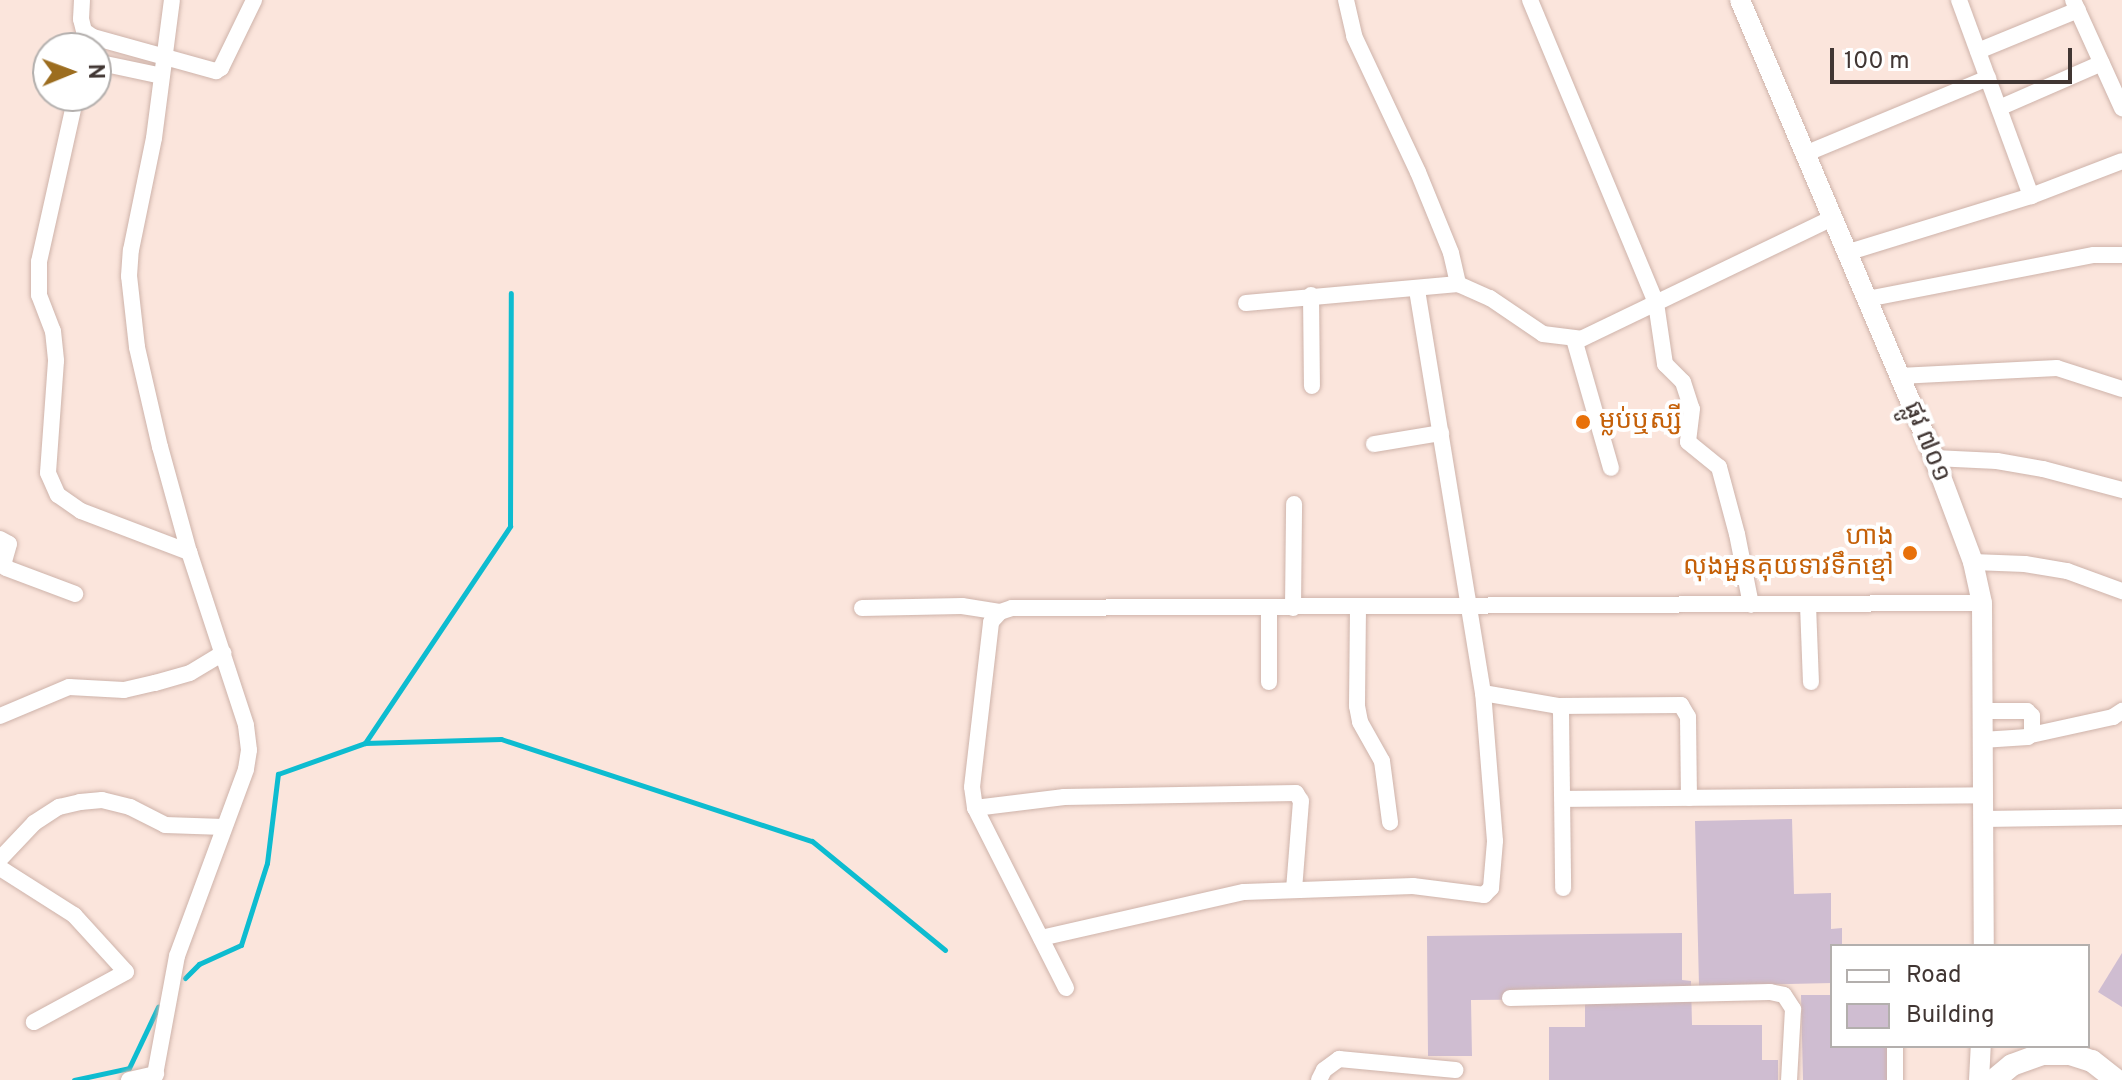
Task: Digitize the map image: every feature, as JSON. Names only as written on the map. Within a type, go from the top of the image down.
[{"type":"highway","points":[[1994,1080],[2012,1065],[2042,1054],[2066,1050],[2117,1076]]},
{"type":"main road","name":"ផ្លូវ ៧០១","points":[[1740,0],[1934,458],[1973,562],[1982,603],[1984,944]]},
{"type":"main road","points":[[1984,912],[1999,944]]},
{"type":"main road","points":[[1979,1080],[1981,1048]]},
{"type":"street","points":[[82,0],[84,31],[93,37],[211,70],[221,68],[254,0]]},
{"type":"street","points":[[129,1080],[155,1077],[177,956],[246,769],[249,750],[246,725],[189,552],[137,347],[129,276],[166,56],[172,0]]},
{"type":"street","points":[[1346,0],[1354,36],[1418,172],[1451,253],[1458,284]]},
{"type":"street","points":[[1530,0],[1656,303],[1665,364],[1683,382],[1692,409],[1688,442],[1719,467],[1737,534],[1751,605]]},
{"type":"street","points":[[1959,0],[2031,196]]},
{"type":"street","points":[[1978,51],[2076,5],[2122,108]]},
{"type":"street","points":[[1999,108],[2102,63]]},
{"type":"street","points":[[112,65],[162,76]]},
{"type":"street","points":[[1807,153],[1988,78]]},
{"type":"street","points":[[72,112],[39,262],[39,295],[53,331],[56,361],[48,473],[58,495],[81,511],[189,552]]},
{"type":"street","points":[[1846,253],[2031,196],[2122,161]]},
{"type":"street","points":[[1246,303],[1458,284],[1490,298],[1543,334],[1581,339],[1832,218]]},
{"type":"street","points":[[1867,299],[2094,255],[2122,255]]},
{"type":"street","points":[[1041,938],[1244,892],[1413,886],[1484,895],[1491,888],[1495,841],[1483,693],[1417,289]]},
{"type":"street","points":[[1311,295],[1312,386]]},
{"type":"street","points":[[1574,339],[1611,468]]},
{"type":"street","points":[[1899,376],[2057,368],[2122,389]]},
{"type":"street","points":[[1374,444],[1441,433]]},
{"type":"street","points":[[1934,458],[1997,461],[2043,469],[2122,490]]},
{"type":"street","points":[[1293,608],[1294,504]]},
{"type":"street","points":[[0,539],[9,544],[4,562],[6,568],[75,594]]},
{"type":"street","points":[[1973,562],[2025,564],[2067,571],[2122,591]]},
{"type":"street","points":[[862,608],[962,606],[1000,612],[1012,608],[1982,603]]},
{"type":"street","points":[[1808,605],[1811,682]]},
{"type":"street","points":[[1269,608],[1269,682]]},
{"type":"street","points":[[1358,608],[1357,706],[1360,722],[1382,761],[1390,822]]},
{"type":"street","points":[[1000,612],[991,622],[972,787],[975,808],[1066,988]]},
{"type":"street","points":[[0,716],[69,687],[124,690],[155,683],[190,673],[223,653]]},
{"type":"street","points":[[1483,693],[1558,706],[1681,705],[1688,717],[1689,798]]},
{"type":"street","points":[[1558,706],[1561,712],[1563,888]]},
{"type":"street","points":[[1982,711],[2030,712],[2031,735]]},
{"type":"street","points":[[1982,740],[2031,735],[2113,717],[2122,711]]},
{"type":"street","points":[[975,808],[1064,797],[1296,793],[1301,801],[1294,889]]},
{"type":"street","points":[[1563,799],[1982,795]]},
{"type":"street","points":[[0,859],[34,823],[59,807],[80,802],[102,800],[130,807],[165,825],[224,827]]},
{"type":"street","points":[[1983,819],[2122,817]]},
{"type":"street","points":[[0,868],[74,915],[126,972],[34,1022]]},
{"type":"street","points":[[1510,998],[1770,992],[1784,995],[1793,1009],[1789,1080]]},
{"type":"street","points":[[1895,1048],[1895,1080]]},
{"type":"street","points":[[1319,1080],[1324,1070],[1339,1059],[1455,1070]]},
{"type":"building","points":[[1792,819],[1794,894],[1831,893],[1831,929],[1842,928],[1842,944],[1830,944],[1830,983],[1699,986],[1695,821]]},
{"type":"building","points":[[1682,933],[1682,980],[1691,981],[1692,1025],[1762,1025],[1762,1060],[1778,1060],[1778,1080],[1549,1080],[1549,1027],[1585,1027],[1585,999],[1471,1000],[1472,1056],[1428,1056],[1427,936]]},
{"type":"building","points":[[2122,953],[2122,1007],[2098,992]]},
{"type":"building","points":[[1801,995],[1830,995],[1830,1048],[1890,1048],[1891,1080],[1803,1080]]},
{"type":"waterway","points":[[365,743],[510,526],[511,293]]},
{"type":"waterway","points":[[185,978],[199,964],[241,945],[267,863],[278,774],[365,743],[501,739],[812,841],[945,950]]},
{"type":"waterway","points":[[74,1080],[129,1068],[158,1007]]},
{"type":"place","name":"ម្លប់ឬស្សី","points":[[1583,422]]},
{"type":"place","name":"ហាង លុងអួនគុយទាវទឹកខ្មៅ","points":[[1910,553]]}]
